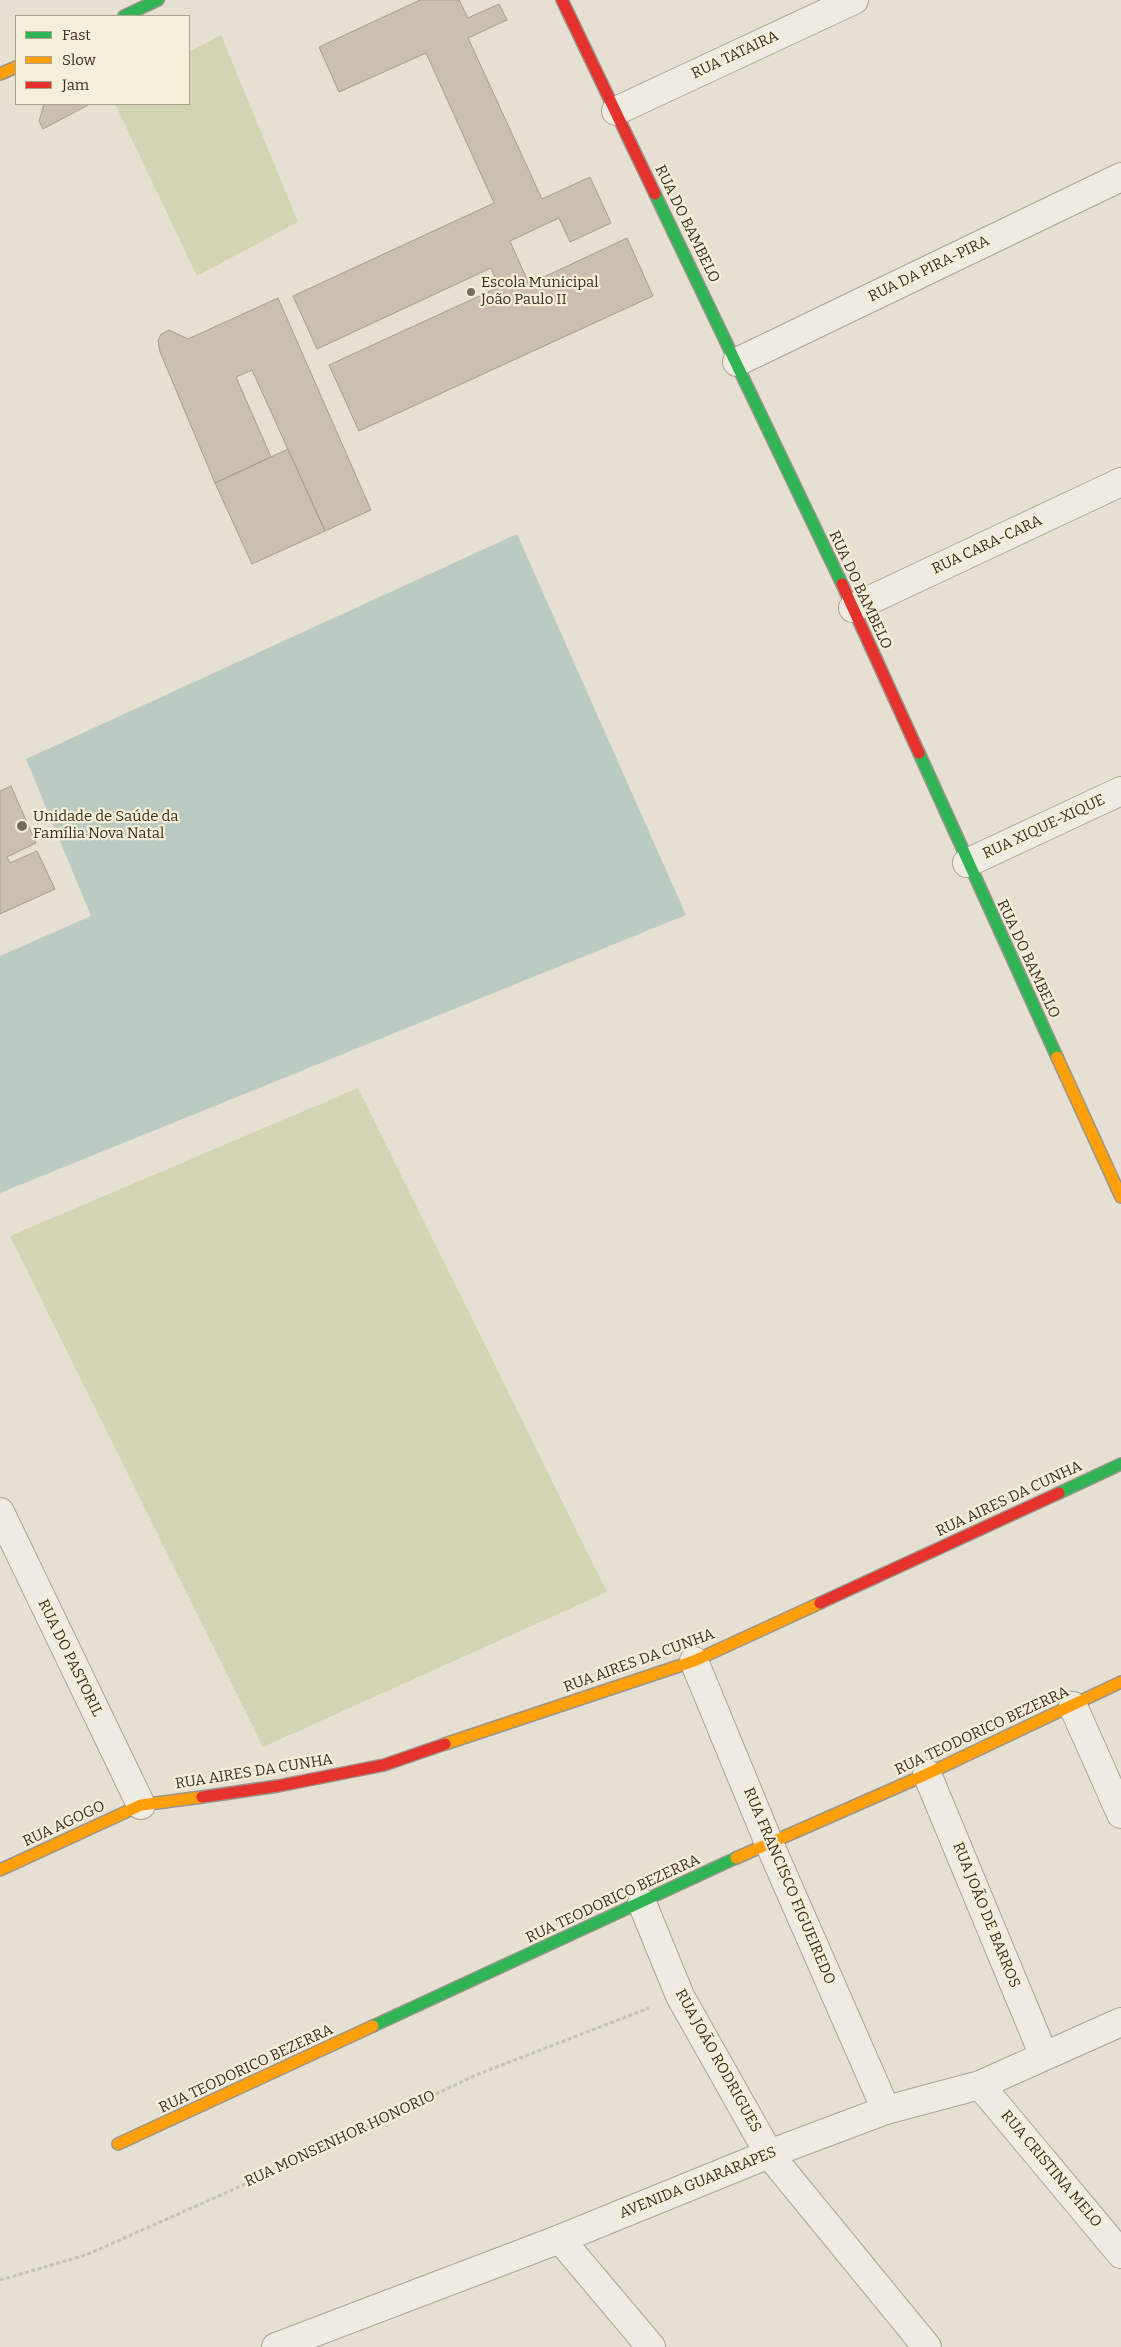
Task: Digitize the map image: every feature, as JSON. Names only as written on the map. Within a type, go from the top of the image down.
[{"type":"street","points":[[126,15],[158,0]]},
{"type":"street","name":"RUA DO BAMBELO","points":[[562,0],[852,608],[1121,1197]]},
{"type":"street","name":"RUA TATAIRA","points":[[616,111],[854,0]]},
{"type":"street","points":[[0,74],[15,67]]},
{"type":"street","name":"RUA DA PIRA-PIRA","points":[[736,362],[1121,177]]},
{"type":"street","name":"RUA CARA-CARA","points":[[852,608],[1121,482]]},
{"type":"street","name":"RUA XIQUE-XIQUE","points":[[967,863],[1121,791]]},
{"type":"street","name":"RUA AIRES DA CUNHA","points":[[141,1805],[278,1786],[384,1766],[694,1661],[1121,1464]]},
{"type":"street","name":"RUA DO PASTORIL","points":[[0,1512],[141,1805]]},
{"type":"street","name":"RUA FRANCISCO FIGUEIREDO","points":[[694,1661],[769,1843],[886,2110]]},
{"type":"street","name":"RUA TEODORICO BEZERRA","points":[[118,2144],[769,1843],[927,1774],[1121,1682]]},
{"type":"street","points":[[1073,1706],[1121,1814]]},
{"type":"street","name":"RUA JOÃO DE BARROS","points":[[927,1774],[1044,2056]]},
{"type":"street","name":"RUA AGOGO","points":[[0,1870],[141,1805]]},
{"type":"street","name":"RUA JOÃO RODRIGUES","points":[[642,1903],[680,1996],[769,2154],[927,2347]]},
{"type":"street","name":"AVENIDA GUARARAPES","points":[[276,2347],[322,2339],[769,2154],[886,2110],[980,2085],[1121,2022]]},
{"type":"street","name":"RUA CRISTINA MELO","points":[[980,2085],[1121,2254]]},
{"type":"street","points":[[560,2239],[650,2347]]},
{"type":"path","name":"RUA MONSENHOR HONORIO","points":[[0,2280],[86,2255],[277,2170],[476,2075],[680,1996]]},
{"type":"green space","points":[[221,35],[298,222],[197,276],[115,105],[190,105],[190,51]]},
{"type":"green space","points":[[358,1088],[607,1592],[263,1747],[10,1236]]},
{"type":"shaded area","points":[[517,534],[686,915],[0,1193],[0,956],[91,916],[26,759]]},
{"type":"building","points":[[420,0],[459,0],[468,18],[499,4],[507,20],[468,38],[542,199],[590,177],[611,223],[570,242],[559,218],[510,241],[529,284],[627,238],[653,296],[359,431],[329,365],[499,287],[491,268],[317,349],[293,296],[494,203],[426,53],[339,92],[319,47]]},
{"type":"building","points":[[44,105],[88,105],[43,129],[39,121]]},
{"type":"building","points":[[278,298],[371,510],[325,531],[252,370],[236,377],[271,457],[215,483],[160,352],[158,341],[161,334],[169,330],[188,339]]},
{"type":"building","points":[[288,449],[325,531],[252,564],[215,483]]},
{"type":"building","points":[[11,786],[36,843],[7,857],[10,863],[37,851],[55,889],[0,914],[0,791]]},
{"type":"traffic: fast","points":[[126,15],[158,0]]},
{"type":"traffic: fast","points":[[655,194],[842,584]]},
{"type":"traffic: fast","points":[[919,753],[1057,1057]]},
{"type":"traffic: fast","points":[[1059,1493],[1121,1464]]},
{"type":"traffic: fast","points":[[373,2026],[736,1858]]},
{"type":"traffic: slow","points":[[0,74],[15,67]]},
{"type":"traffic: slow","points":[[1057,1057],[1121,1197]]},
{"type":"traffic: slow","points":[[445,1744],[694,1661],[820,1603]]},
{"type":"traffic: slow","points":[[736,1858],[927,1774],[1121,1682]]},
{"type":"traffic: slow","points":[[0,1870],[141,1805],[202,1797]]},
{"type":"traffic: slow","points":[[118,2144],[373,2026]]},
{"type":"traffic: jam","points":[[562,0],[655,194]]},
{"type":"traffic: jam","points":[[842,584],[919,753]]},
{"type":"traffic: jam","points":[[820,1603],[1059,1493]]},
{"type":"traffic: jam","points":[[202,1797],[278,1786],[384,1765],[445,1744]]},
{"type":"place","name":"Escola Municipal João Paulo II","points":[[471,292]]},
{"type":"place","name":"Unidade de Saúde da Família Nova Natal","points":[[22,826]]}]
